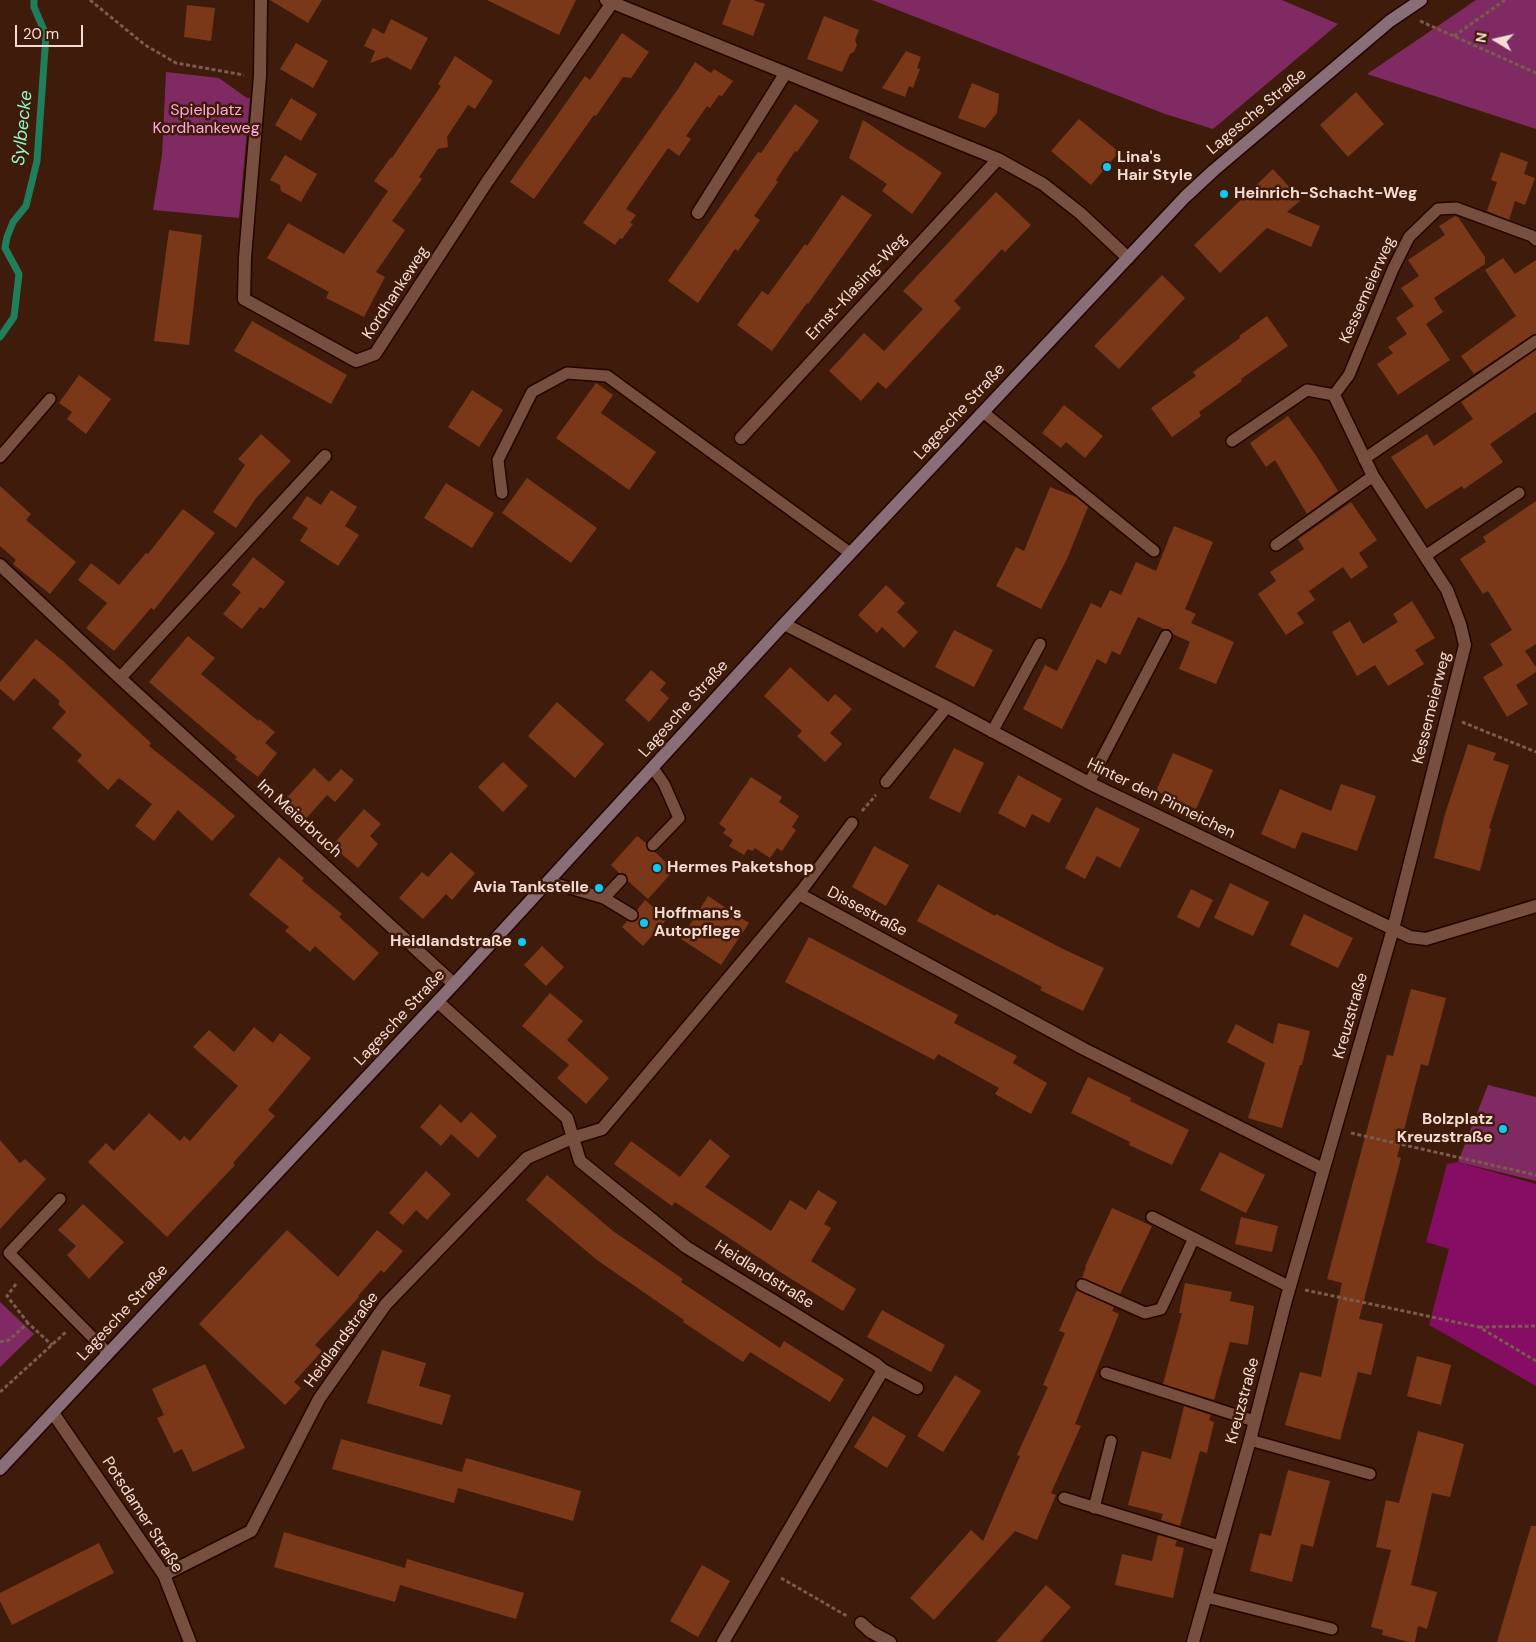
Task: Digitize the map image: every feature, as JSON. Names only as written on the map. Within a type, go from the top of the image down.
[{"type":"street","name":"Kordhankeweg","points":[[261,0],[260,76],[244,257],[244,299],[356,361],[375,354],[487,182],[609,2]]},
{"type":"street","name":"Lagesche Straße","points":[[0,1469],[438,1002],[850,553],[1185,197],[1390,21],[1420,0]]},
{"type":"street","points":[[609,2],[998,159],[1043,184],[1080,213],[1128,258]]},
{"type":"street","points":[[698,214],[785,74]]},
{"type":"street","name":"Ernst-Klasing-Weg","points":[[741,438],[998,159]]},
{"type":"street","name":"Kessemeierweg","points":[[1334,395],[1373,476],[1448,590],[1465,645],[1393,929]]},
{"type":"street","points":[[120,678],[325,456]]},
{"type":"street","name":"Im Meierbruch","points":[[0,565],[120,678],[454,984]]},
{"type":"street","name":"Hinter den Pinneichen","points":[[784,624],[947,707],[1089,783],[1410,937],[1426,939],[1536,906]]},
{"type":"street","points":[[572,1138],[602,1129],[799,894]]},
{"type":"street","name":"Dissestraße","points":[[799,894],[1084,1049],[1323,1169]]},
{"type":"street","name":"Kreuzstraße","points":[[1193,1642],[1323,1169],[1393,929]]},
{"type":"street","name":"Heidlandstraße","points":[[438,1002],[566,1118],[580,1161],[686,1246],[883,1370],[917,1388]]},
{"type":"street","name":"Heidlandstraße","points":[[164,1575],[251,1531],[319,1399],[386,1304],[527,1158],[572,1138]]},
{"type":"street","points":[[723,1642],[883,1370]]},
{"type":"street","name":"Potsdamer Straße","points":[[53,1413],[164,1575],[190,1642]]},
{"type":"street","points":[[861,1623],[871,1632],[890,1642]]},
{"type":"lane","name":"Kessemeierweg","points":[[1334,395],[1349,375],[1393,269],[1409,237],[1438,210],[1456,208],[1535,236]]},
{"type":"lane","points":[[1364,459],[1536,341]]},
{"type":"lane","points":[[502,493],[498,460],[532,392],[567,373],[607,376],[850,553]]},
{"type":"lane","points":[[1232,440],[1307,390],[1334,395]]},
{"type":"lane","points":[[0,457],[50,398]]},
{"type":"lane","points":[[983,412],[1154,551]]},
{"type":"lane","points":[[1276,545],[1373,476]]},
{"type":"lane","points":[[1425,556],[1519,493]]},
{"type":"lane","points":[[1089,783],[1166,636]]},
{"type":"lane","points":[[992,732],[1040,644]]},
{"type":"lane","points":[[886,782],[947,707]]},
{"type":"lane","points":[[653,768],[664,784],[679,818],[653,845]]},
{"type":"lane","points":[[799,894],[852,823]]},
{"type":"lane","points":[[604,898],[621,880]]},
{"type":"lane","points":[[549,882],[604,898],[632,915]]},
{"type":"lane","points":[[60,1198],[9,1253],[108,1353]]},
{"type":"lane","points":[[1152,1217],[1290,1287]]},
{"type":"lane","points":[[1082,1286],[1145,1313],[1161,1309],[1194,1238]]},
{"type":"lane","points":[[1106,1373],[1254,1421]]},
{"type":"lane","points":[[1250,1440],[1370,1474]]},
{"type":"lane","points":[[1094,1508],[1111,1441]]},
{"type":"lane","points":[[1064,1498],[1220,1546]]},
{"type":"lane","points":[[1206,1597],[1332,1628]]},
{"type":"path","points":[[90,0],[145,45],[176,63],[250,76],[260,76]]},
{"type":"path","points":[[1453,37],[1505,0]]},
{"type":"path","points":[[1406,10],[1424,24],[1536,73]]},
{"type":"path","points":[[1446,718],[1463,722],[1536,752]]},
{"type":"path","points":[[852,823],[886,782]]},
{"type":"path","points":[[1335,1130],[1536,1175]]},
{"type":"path","points":[[0,1392],[52,1345],[28,1323],[7,1296],[27,1272]]},
{"type":"path","points":[[1290,1287],[1479,1327],[1536,1326]]},
{"type":"path","points":[[0,1342],[9,1340],[28,1323]]},
{"type":"path","points":[[1479,1327],[1536,1361]]},
{"type":"path","points":[[765,1569],[849,1616]]},
{"type":"green space","points":[[872,0],[1282,0],[1338,24],[1213,129],[1165,114]]},
{"type":"green space","points":[[1476,0],[1536,0],[1536,129],[1367,74]]},
{"type":"green space","name":"Spielplatz Kordhankeweg","points":[[166,72],[219,78],[247,98],[250,98],[239,218],[153,210],[162,155]]},
{"type":"green space","name":"Bolzplatz Kreuzstraße","points":[[1488,1085],[1536,1097],[1536,1181],[1458,1162]]},
{"type":"green space","points":[[0,1302],[34,1334],[0,1367]]},
{"type":"shaded area","points":[[1458,1162],[1536,1184],[1536,1386],[1429,1325],[1449,1249],[1426,1242],[1447,1164]]},
{"type":"building","points":[[270,0],[322,0],[308,23]]},
{"type":"building","points":[[487,0],[576,0],[559,35]]},
{"type":"building","points":[[731,0],[753,0],[765,4],[753,36],[722,24]]},
{"type":"building","points":[[187,5],[215,8],[211,41],[184,37]]},
{"type":"building","points":[[824,16],[859,30],[855,40],[857,45],[854,52],[850,54],[842,72],[807,59]]},
{"type":"building","points":[[391,19],[428,38],[411,70],[387,57],[370,63],[375,51],[364,46],[373,28],[384,34]]},
{"type":"building","points":[[622,33],[649,52],[631,78],[623,77],[534,199],[510,182],[585,76],[590,80]]},
{"type":"building","points":[[296,43],[328,61],[313,88],[280,69]]},
{"type":"building","points":[[906,51],[921,57],[917,68],[920,69],[913,88],[909,86],[905,97],[882,88]]},
{"type":"building","points":[[455,56],[493,81],[475,109],[468,105],[447,137],[448,147],[438,149],[419,177],[422,179],[392,221],[405,230],[376,272],[385,277],[364,317],[326,298],[329,292],[267,258],[288,223],[344,254],[388,191],[374,181],[441,86],[438,84]]},
{"type":"building","points":[[695,62],[711,73],[714,69],[733,81],[722,96],[719,95],[710,108],[707,106],[686,136],[691,139],[679,156],[668,148],[626,209],[636,215],[630,223],[633,224],[615,245],[583,223]]},
{"type":"building","points":[[972,83],[999,94],[997,113],[985,128],[958,118]]},
{"type":"building","points":[[1356,92],[1384,124],[1348,157],[1320,125]]},
{"type":"building","points":[[291,98],[317,114],[301,141],[275,125]]},
{"type":"building","points":[[795,104],[819,121],[797,152],[795,151],[776,180],[778,182],[754,216],[760,220],[738,251],[735,249],[698,303],[668,281],[758,152],[761,153]]},
{"type":"building","points":[[1079,119],[1119,152],[1091,185],[1051,151]]},
{"type":"building","points":[[863,120],[942,173],[912,214],[882,191],[887,184],[849,158]]},
{"type":"building","points":[[1501,152],[1528,162],[1524,174],[1535,178],[1525,205],[1515,201],[1509,220],[1487,211],[1497,182],[1491,180]]},
{"type":"building","points":[[285,155],[317,174],[301,202],[281,191],[280,185],[270,180]]},
{"type":"building","points":[[1273,169],[1301,200],[1287,212],[1320,226],[1311,247],[1267,228],[1220,273],[1194,245]]},
{"type":"building","points":[[996,192],[1031,225],[1005,252],[1002,249],[954,301],[961,308],[886,389],[878,382],[861,401],[829,371],[864,333],[884,351],[923,309],[903,291]]},
{"type":"building","points":[[842,195],[872,215],[772,351],[737,325],[762,291],[768,295],[805,244],[807,246]]},
{"type":"building","points":[[1455,216],[1458,217],[1485,257],[1485,264],[1434,298],[1443,312],[1426,324],[1450,360],[1398,395],[1377,364],[1393,353],[1388,347],[1407,334],[1396,318],[1414,306],[1401,288],[1419,276],[1408,260],[1445,235],[1439,226]]},
{"type":"building","points":[[169,230],[202,235],[189,345],[154,341]]},
{"type":"building","points":[[1503,258],[1515,274],[1536,260],[1536,334],[1474,374],[1461,356],[1516,316],[1485,270]]},
{"type":"building","points":[[1162,275],[1185,298],[1119,369],[1094,346]]},
{"type":"building","points":[[1267,316],[1288,346],[1241,379],[1242,381],[1199,412],[1201,416],[1172,437],[1151,408],[1196,376],[1193,372]]},
{"type":"building","points":[[252,321],[347,375],[331,404],[234,351]]},
{"type":"building","points":[[1536,350],[1536,412],[1490,444],[1503,462],[1464,489],[1462,486],[1426,509],[1391,457],[1427,434],[1434,446],[1473,419],[1461,402]]},
{"type":"building","points":[[79,375],[111,399],[86,434],[67,419],[72,412],[59,403]]},
{"type":"building","points":[[596,383],[613,395],[601,413],[656,452],[629,490],[556,438]]},
{"type":"building","points":[[472,390],[503,410],[479,447],[448,427]]},
{"type":"building","points":[[1064,405],[1103,436],[1085,458],[1066,442],[1061,448],[1042,433]]},
{"type":"building","points":[[1288,416],[1338,491],[1307,514],[1275,460],[1266,467],[1250,443]]},
{"type":"building","points":[[261,434],[291,461],[256,498],[236,528],[213,512],[245,465],[238,459]]},
{"type":"building","points":[[527,478],[597,528],[571,563],[502,513]]},
{"type":"building","points":[[446,483],[494,513],[472,548],[424,518]]},
{"type":"building","points":[[0,486],[31,514],[26,520],[76,562],[50,594],[13,564],[16,560],[0,546]]},
{"type":"building","points":[[1050,487],[1076,497],[1088,507],[1067,559],[1041,609],[996,586],[1016,547],[1024,551]]},
{"type":"building","points":[[331,490],[357,507],[345,526],[359,535],[338,566],[300,541],[308,528],[292,518],[307,496],[321,505]]},
{"type":"building","points":[[1536,501],[1536,644],[1525,651],[1536,667],[1536,672],[1516,685],[1528,704],[1507,717],[1483,677],[1503,665],[1490,644],[1512,630],[1488,591],[1483,594],[1460,559],[1486,542],[1483,537]]},
{"type":"building","points":[[1351,502],[1377,540],[1359,553],[1368,567],[1351,579],[1343,567],[1309,591],[1315,600],[1297,613],[1304,623],[1286,635],[1258,594],[1276,581],[1270,572],[1304,549],[1298,539]]},
{"type":"building","points":[[183,509],[215,533],[154,610],[151,608],[114,651],[86,628],[107,603],[78,580],[91,563],[119,585],[146,553],[148,554]]},
{"type":"building","points":[[1174,526],[1213,542],[1185,609],[1196,614],[1191,623],[1234,642],[1216,684],[1179,669],[1190,642],[1173,634],[1169,629],[1164,629],[1138,617],[1120,655],[1112,651],[1106,664],[1097,659],[1062,729],[1023,709],[1045,665],[1057,671],[1091,603],[1101,608],[1110,590],[1121,595],[1136,562],[1156,571]]},
{"type":"building","points":[[253,557],[285,582],[264,609],[260,607],[242,629],[223,614],[241,592],[232,585]]},
{"type":"building","points":[[886,585],[905,603],[897,612],[918,632],[904,648],[882,627],[877,633],[858,615]]},
{"type":"building","points":[[1412,601],[1435,638],[1415,650],[1424,664],[1388,686],[1375,665],[1357,676],[1332,632],[1350,621],[1363,644],[1398,622],[1393,614]]},
{"type":"building","points":[[954,630],[993,650],[974,687],[935,667]]},
{"type":"building","points":[[188,636],[215,658],[201,674],[258,721],[259,719],[275,732],[265,743],[277,753],[258,777],[235,759],[237,757],[149,682]]},
{"type":"building","points":[[36,639],[63,661],[151,743],[149,746],[235,816],[212,841],[178,810],[154,841],[135,826],[152,804],[119,778],[108,790],[77,761],[82,755],[52,728],[66,712],[58,704],[60,701],[34,678],[14,701],[0,689],[0,682]]},
{"type":"building","points":[[790,667],[828,702],[835,694],[852,709],[830,733],[842,744],[825,762],[797,736],[802,731],[764,696]]},
{"type":"building","points":[[651,670],[666,683],[660,690],[669,698],[649,722],[625,700]]},
{"type":"building","points":[[557,702],[604,744],[575,778],[528,736]]},
{"type":"building","points":[[1468,744],[1496,753],[1493,760],[1509,765],[1489,828],[1491,829],[1480,871],[1434,858],[1445,814]]},
{"type":"building","points":[[954,748],[984,763],[960,813],[929,798]]},
{"type":"building","points":[[1173,753],[1213,770],[1196,809],[1156,791]]},
{"type":"building","points":[[503,762],[528,786],[503,812],[478,787]]},
{"type":"building","points":[[314,768],[329,782],[341,769],[354,780],[335,802],[327,795],[304,821],[283,802]]},
{"type":"building","points":[[1018,775],[1062,799],[1049,823],[1032,814],[1025,828],[998,813]]},
{"type":"building","points":[[751,777],[782,797],[779,802],[799,816],[792,827],[796,830],[782,851],[777,848],[770,858],[755,848],[752,851],[748,849],[744,855],[729,846],[733,840],[723,833],[726,829],[719,824]]},
{"type":"building","points":[[1341,784],[1376,796],[1357,851],[1302,832],[1295,849],[1261,834],[1280,789],[1331,811]]},
{"type":"building","points":[[1096,807],[1140,829],[1120,868],[1097,856],[1085,879],[1065,868]]},
{"type":"building","points":[[364,809],[381,824],[370,836],[378,844],[358,868],[332,846]]},
{"type":"building","points":[[637,836],[646,843],[648,851],[655,852],[674,870],[648,899],[628,881],[626,874],[619,873],[611,865]]},
{"type":"building","points":[[874,846],[909,865],[886,906],[852,887]]},
{"type":"building","points":[[451,852],[475,873],[452,900],[446,894],[423,919],[399,898],[422,872],[428,877]]},
{"type":"building","points":[[279,857],[304,878],[302,881],[342,914],[339,917],[379,953],[354,981],[315,946],[310,952],[285,931],[289,927],[249,895]]},
{"type":"building","points":[[1230,883],[1269,902],[1253,936],[1214,918]]},
{"type":"building","points":[[938,884],[995,916],[996,914],[1104,968],[1083,1011],[1040,990],[1042,987],[917,921]]},
{"type":"building","points":[[1191,889],[1213,900],[1199,928],[1177,917]]},
{"type":"building","points":[[708,896],[749,923],[721,965],[681,939]]},
{"type":"building","name":"Hoffmans's Autopflege","points":[[645,900],[667,919],[643,946],[622,927],[627,921],[632,922],[638,919],[637,910]]},
{"type":"building","points":[[1304,914],[1353,938],[1338,968],[1290,945]]},
{"type":"building","points":[[809,937],[958,1015],[954,1023],[1017,1056],[1013,1063],[1047,1083],[1031,1114],[995,1094],[999,1088],[938,1054],[934,1060],[785,982]]},
{"type":"building","points":[[542,946],[564,967],[546,986],[524,965]]},
{"type":"building","points":[[1411,989],[1446,998],[1428,1066],[1421,1064],[1397,1157],[1401,1158],[1359,1319],[1383,1324],[1371,1375],[1358,1372],[1340,1440],[1285,1425],[1300,1372],[1321,1377],[1342,1283],[1327,1279],[1387,1055],[1393,1056]]},
{"type":"building","points":[[550,993],[583,1021],[567,1040],[609,1078],[586,1104],[557,1078],[569,1065],[522,1026]]},
{"type":"building","points":[[1278,1023],[1310,1031],[1302,1065],[1300,1065],[1282,1128],[1248,1118],[1265,1063],[1227,1042],[1236,1024],[1273,1044]]},
{"type":"building","points":[[254,1027],[273,1043],[280,1033],[311,1058],[268,1110],[275,1116],[233,1163],[235,1165],[167,1237],[88,1162],[106,1143],[114,1151],[149,1113],[180,1141],[184,1136],[190,1141],[238,1086],[193,1047],[209,1030],[234,1052]]},
{"type":"building","points":[[1088,1077],[1131,1098],[1130,1101],[1189,1130],[1172,1165],[1129,1145],[1130,1142],[1071,1113]]},
{"type":"building","points":[[440,1104],[461,1123],[471,1112],[497,1136],[478,1158],[451,1134],[441,1146],[420,1127]]},
{"type":"building","points":[[710,1139],[730,1156],[705,1187],[771,1231],[790,1200],[806,1210],[818,1190],[837,1202],[824,1224],[831,1228],[811,1261],[856,1289],[843,1311],[675,1202],[672,1206],[614,1164],[631,1141],[680,1177]]},
{"type":"building","points":[[0,1140],[20,1163],[25,1159],[46,1179],[0,1229]]},
{"type":"building","points":[[1220,1152],[1265,1175],[1246,1213],[1200,1190]]},
{"type":"building","points":[[426,1171],[451,1194],[427,1220],[416,1210],[403,1225],[389,1213]]},
{"type":"building","points":[[547,1175],[613,1231],[683,1279],[681,1282],[780,1348],[784,1341],[844,1379],[830,1402],[750,1352],[743,1362],[683,1322],[684,1320],[597,1260],[526,1200]]},
{"type":"building","points":[[83,1204],[124,1242],[89,1279],[67,1255],[76,1246],[58,1230]]},
{"type":"building","points":[[1112,1208],[1152,1226],[1120,1294],[1082,1278],[1085,1267]]},
{"type":"building","points":[[1241,1217],[1278,1226],[1272,1252],[1235,1244]]},
{"type":"building","points":[[287,1230],[338,1277],[377,1230],[403,1251],[384,1273],[381,1270],[315,1345],[322,1351],[294,1382],[301,1388],[285,1405],[199,1324]]},
{"type":"building","points":[[1185,1283],[1232,1292],[1230,1301],[1254,1306],[1248,1345],[1230,1342],[1214,1400],[1163,1384],[1182,1313],[1179,1313]]},
{"type":"building","points":[[1077,1290],[1114,1307],[1112,1311],[1119,1314],[1075,1424],[1081,1426],[1051,1493],[1056,1495],[1037,1540],[1015,1531],[934,1620],[910,1598],[971,1530],[983,1541],[1020,1456],[1017,1455],[1048,1387],[1043,1385],[1065,1333],[1059,1331]]},
{"type":"building","points":[[882,1310],[945,1345],[931,1372],[867,1337]]},
{"type":"building","points":[[382,1350],[426,1363],[419,1386],[451,1395],[442,1425],[367,1403]]},
{"type":"building","points":[[1417,1356],[1451,1365],[1441,1405],[1407,1396]]},
{"type":"building","points":[[205,1364],[245,1448],[193,1472],[182,1449],[174,1453],[157,1418],[164,1415],[152,1389]]},
{"type":"building","points":[[955,1375],[981,1391],[943,1452],[917,1436]]},
{"type":"building","points":[[1184,1406],[1211,1415],[1209,1420],[1214,1422],[1207,1453],[1200,1451],[1180,1526],[1161,1520],[1163,1514],[1128,1505],[1142,1451],[1171,1459]]},
{"type":"building","points":[[873,1416],[906,1436],[887,1468],[854,1447]]},
{"type":"building","points":[[1418,1431],[1464,1444],[1450,1497],[1432,1493],[1411,1585],[1437,1592],[1427,1629],[1418,1626],[1415,1642],[1409,1642],[1382,1635],[1383,1630],[1371,1627],[1391,1550],[1376,1547],[1386,1500],[1399,1503]]},
{"type":"building","points":[[341,1439],[462,1472],[466,1458],[581,1491],[573,1521],[458,1488],[454,1503],[332,1469]]},
{"type":"building","points":[[1288,1470],[1330,1481],[1313,1547],[1301,1544],[1292,1582],[1250,1571],[1260,1533],[1271,1536]]},
{"type":"building","points":[[1531,1526],[1536,1526],[1536,1642],[1497,1642]]},
{"type":"building","points":[[284,1532],[405,1568],[407,1559],[524,1593],[516,1619],[400,1585],[395,1602],[274,1567]]},
{"type":"building","points":[[1158,1535],[1177,1540],[1175,1546],[1184,1548],[1173,1598],[1115,1585],[1122,1554],[1152,1561]]},
{"type":"building","points":[[99,1543],[114,1573],[12,1625],[0,1601],[0,1593]]},
{"type":"building","points":[[702,1565],[730,1581],[698,1637],[670,1621]]},
{"type":"building","points":[[1046,1585],[1071,1607],[1040,1642],[996,1642]]},
{"type":"waterway","name":"Sylbecke","points":[[0,337],[14,317],[19,274],[5,248],[7,237],[13,222],[26,206],[37,161],[46,35],[34,7],[34,0]]},
{"type":"place","name":"Lina's Hair Style","points":[[1107,167]]},
{"type":"place","name":"Heinrich-Schacht-Weg","points":[[1224,194]]},
{"type":"place","name":"Hermes Paketshop","points":[[657,868]]},
{"type":"place","name":"Avia Tankstelle","points":[[599,888]]},
{"type":"place","name":"Hoffmans's Autopflege","points":[[644,923]]},
{"type":"place","name":"Heidlandstraße","points":[[522,942]]},
{"type":"place","name":"Bolzplatz Kreuzstraße","points":[[1503,1129]]}]
